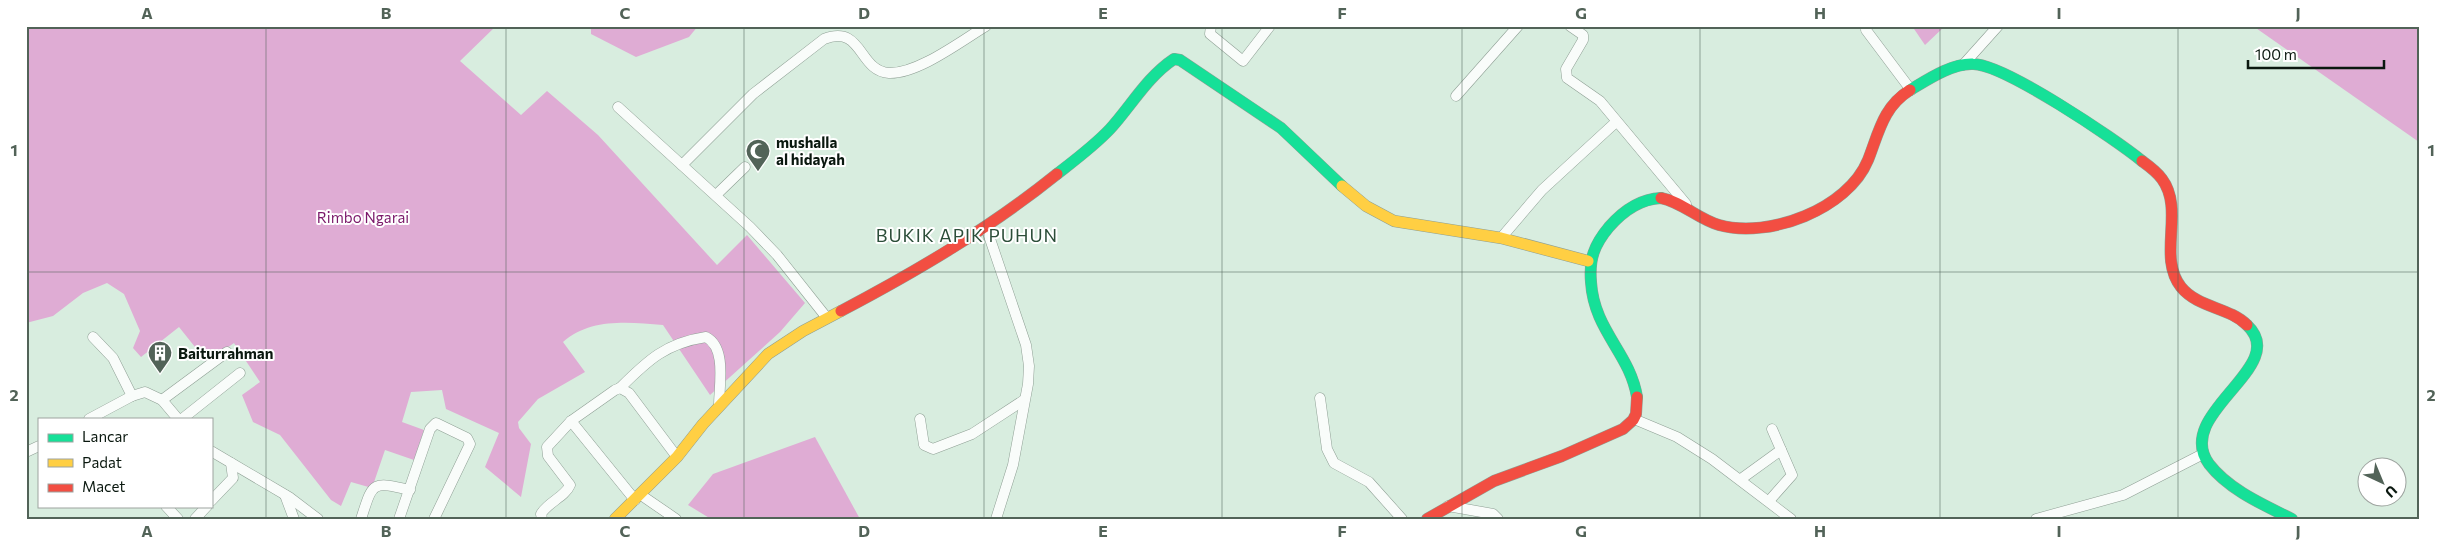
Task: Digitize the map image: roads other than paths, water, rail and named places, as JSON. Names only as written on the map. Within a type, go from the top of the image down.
[{"type":"street","points":[[682,165],[753,94],[824,39],[844,36],[852,40],[872,65],[880,71],[890,73],[915,68],[986,26]]},
{"type":"street","points":[[1211,26],[1210,34],[1243,61],[1270,26]]},
{"type":"street","points":[[1456,96],[1518,26]]},
{"type":"street","points":[[1570,26],[1579,30],[1584,40],[1566,69],[1567,78],[1600,101],[1668,185],[1697,216]]},
{"type":"street","points":[[1963,65],[1998,26]]},
{"type":"street","points":[[1866,30],[1911,90]]},
{"type":"street","points":[[615,519],[677,457],[719,406],[768,354],[827,318],[908,276],[986,227],[1092,147],[1110,129],[1158,70],[1174,59],[1180,60],[1275,124],[1363,205],[1381,216],[1394,222],[1501,238],[1588,260]]},
{"type":"street","points":[[1426,519],[1504,477],[1568,454],[1621,430],[1634,419],[1637,410],[1637,391],[1614,342],[1595,311],[1588,260],[1602,236],[1617,218],[1633,205],[1646,199],[1658,198],[1671,201],[1697,216],[1718,225],[1733,228],[1773,225],[1794,219],[1840,196],[1861,174],[1881,119],[1893,102],[1911,90],[1971,63],[1983,65],[2011,77],[2139,156],[2162,179],[2171,208],[2173,264],[2176,280],[2191,297],[2236,316],[2251,328],[2257,338],[2258,349],[2251,364],[2213,414],[2202,433],[2203,454],[2209,464],[2241,490],[2259,502],[2292,519]]},
{"type":"street","points":[[618,107],[716,195],[777,255],[827,318]]},
{"type":"street","points":[[1501,238],[1542,190],[1616,122]]},
{"type":"street","points":[[716,195],[745,168]]},
{"type":"street","points":[[986,227],[1026,344],[1029,366],[1013,465],[996,519]]},
{"type":"street","points":[[94,337],[113,358],[132,396]]},
{"type":"street","points":[[542,519],[541,514],[545,507],[568,489],[570,485],[546,452],[547,447],[572,420],[620,388],[648,360],[662,350],[688,339],[706,337],[717,347],[720,360],[719,406]]},
{"type":"street","points":[[162,400],[227,352]]},
{"type":"street","points":[[183,418],[240,373]]},
{"type":"street","points":[[620,388],[629,393],[677,457]]},
{"type":"street","points":[[94,418],[108,415],[132,396],[145,392],[162,400],[177,418]]},
{"type":"street","points":[[1320,398],[1327,450],[1334,463],[1360,475],[1402,519]]},
{"type":"street","points":[[920,419],[924,445],[933,449],[972,434],[1024,400]]},
{"type":"street","points":[[1634,419],[1677,437],[1741,479],[1791,519]]},
{"type":"street","points":[[572,420],[638,498],[676,519]]},
{"type":"street","points":[[399,519],[430,429],[434,425],[441,424],[467,438],[469,447],[434,519]]},
{"type":"street","points":[[1769,501],[1792,475],[1772,429]]},
{"type":"street","points":[[26,452],[38,446]]},
{"type":"street","points":[[1741,479],[1781,450]]},
{"type":"street","points":[[212,452],[285,495],[318,519]]},
{"type":"street","points":[[2036,519],[2123,494],[2203,454]]},
{"type":"street","points":[[231,463],[233,478]]},
{"type":"street","points":[[212,500],[241,470]]},
{"type":"street","points":[[361,519],[370,492],[376,486],[383,484],[410,490]]},
{"type":"street","points":[[285,495],[294,519]]},
{"type":"street","points":[[1448,506],[1493,514],[1498,519]]},
{"type":"street","points":[[168,508],[178,519]]},
{"type":"street","points":[[195,519],[204,508]]},
{"type":"place","name":"mushalla al hidayah","points":[[758,172]]},
{"type":"place","name":"Baiturrahman","points":[[160,374]]},
{"type":"district","name":"BUKIK APIK PUHUN","points":[[967,235]]},
{"type":"park label","name":"Rimbo Ngarai","points":[[363,217]]}]
